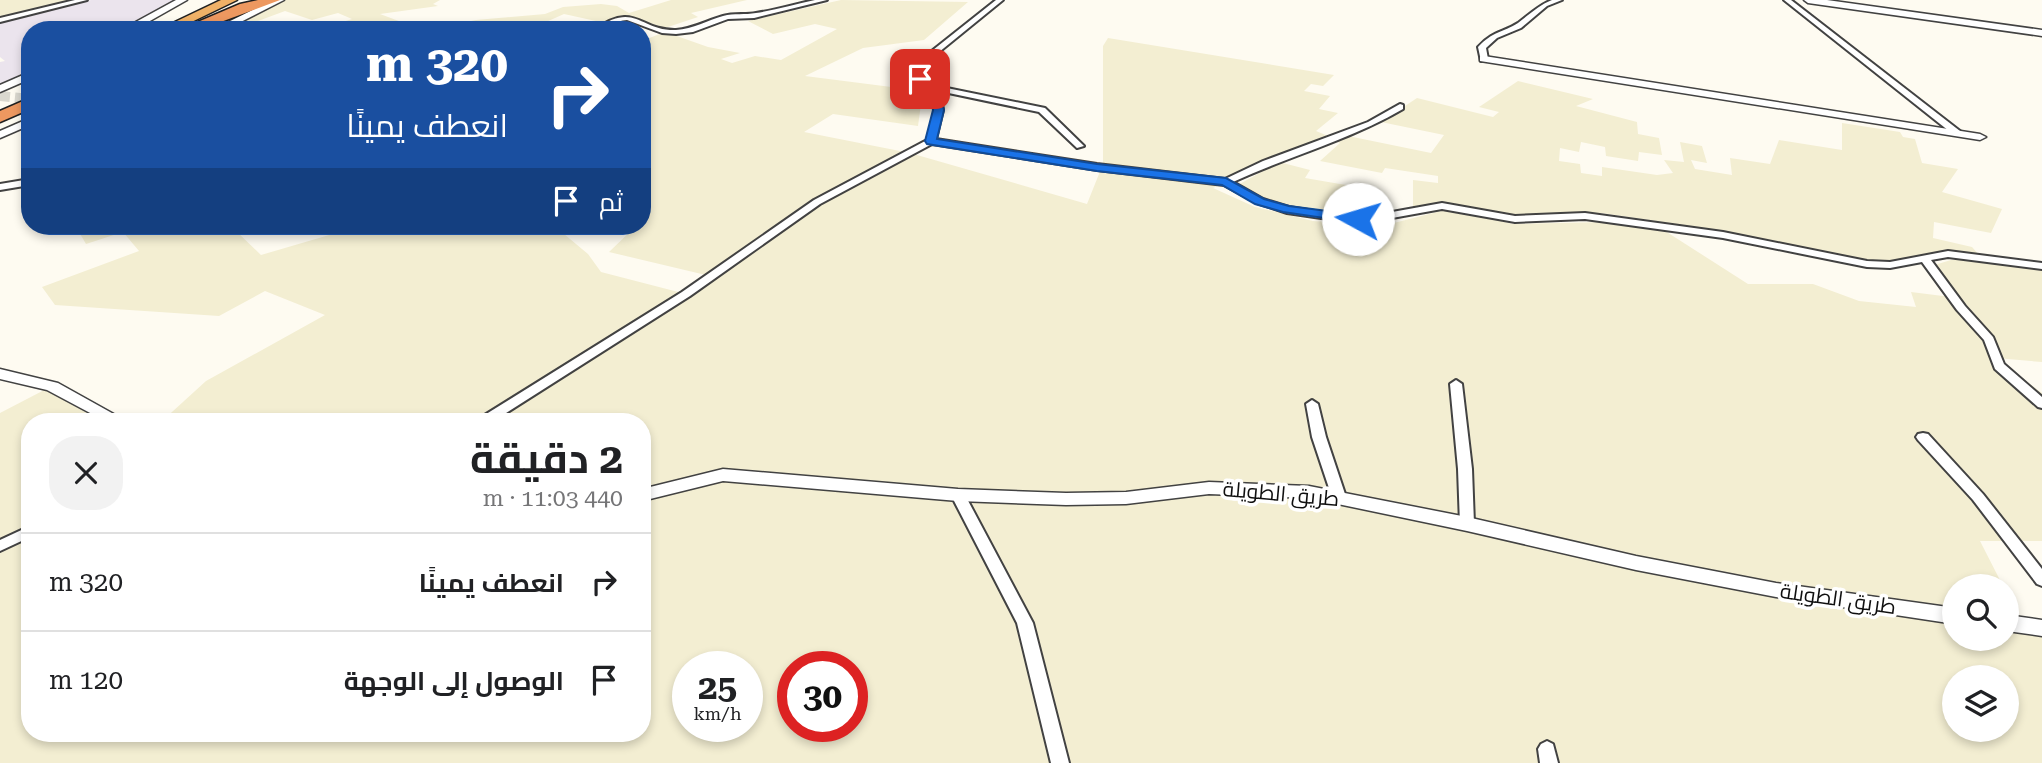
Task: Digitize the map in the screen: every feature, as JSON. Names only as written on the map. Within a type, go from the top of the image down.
[{"type":"highway","points":[[170,21],[205,0]]},
{"type":"highway","points":[[221,21],[277,0]]},
{"type":"highway","points":[[217,21],[243,1]]},
{"type":"highway","points":[[189,21],[243,1]]},
{"type":"highway","points":[[0,103],[21,94]]},
{"type":"highway","points":[[0,117],[21,107]]},
{"type":"street","points":[[0,20],[84,0]]},
{"type":"street","points":[[143,21],[183,0]]},
{"type":"street","points":[[651,26],[665,31],[683,31],[727,17],[754,16],[824,0]]},
{"type":"street","points":[[1000,0],[913,69],[912,74],[934,88],[1042,110],[1080,146]]},
{"type":"street","points":[[1559,0],[1545,5],[1518,26],[1494,36],[1482,47],[1484,59],[1979,137]]},
{"type":"street","points":[[1787,0],[1917,103],[1949,124],[1957,133]]},
{"type":"street","points":[[1808,0],[2042,33]]},
{"type":"street","points":[[614,21],[628,18],[637,21]]},
{"type":"street","points":[[0,89],[21,79]]},
{"type":"street","points":[[931,141],[939,110],[934,88]]},
{"type":"street","points":[[1226,182],[1266,163],[1371,124],[1400,107]]},
{"type":"street","points":[[0,135],[21,125]]},
{"type":"street","points":[[495,413],[686,294],[817,202],[931,141],[1097,167],[1226,182],[1247,196],[1275,206],[1341,218],[1383,218],[1442,206],[1515,219],[1585,216],[1723,235],[1867,264],[1890,265],[1960,255],[2042,266]]},
{"type":"street","points":[[0,187],[21,184]]},
{"type":"street","points":[[1925,259],[1961,308],[1989,339],[2000,366],[2042,404]]},
{"type":"street","points":[[0,374],[52,386],[103,413]]},
{"type":"street","points":[[1457,384],[1467,524]]},
{"type":"street","points":[[1312,404],[1319,438],[1339,497]]},
{"type":"street","points":[[1923,437],[1978,497],[2042,580]]},
{"type":"street","name":"طريق الطويلة","points":[[651,493],[723,475],[958,495],[1114,498],[1209,488],[1309,492],[1467,524],[1636,564],[1776,590],[1942,614]]},
{"type":"street","points":[[958,495],[1025,623],[1060,763]]},
{"type":"street","points":[[0,546],[21,536]]},
{"type":"street","points":[[2019,625],[2042,628]]},
{"type":"shaded area","points":[[0,0],[72,0],[0,18]]},
{"type":"shaded area","points":[[91,0],[178,0],[137,21],[21,21],[21,75],[0,84],[0,62],[5,61],[0,57],[0,22]]},
{"type":"shaded area","points":[[280,0],[440,0],[433,4],[438,6],[380,14],[399,21],[346,21],[352,19],[338,13],[312,20],[285,11],[258,21],[238,21]]},
{"type":"shaded area","points":[[671,0],[747,0],[691,13],[698,17],[665,28],[630,16],[609,21],[564,14],[548,21],[471,21],[545,14],[563,7],[601,4],[617,6],[629,13]]},
{"type":"shaded area","points":[[841,0],[968,2],[924,40],[863,48],[805,76],[907,89],[921,104],[918,126],[833,114],[804,132],[910,153],[1087,204],[1103,164],[1103,46],[1108,38],[1334,75],[1323,86],[1311,84],[1304,91],[1330,96],[1319,109],[1338,113],[1316,131],[1328,136],[1213,188],[1255,207],[1313,221],[1382,226],[1445,210],[1477,214],[1512,224],[1605,222],[1662,229],[1748,284],[1813,284],[1859,301],[1916,307],[1911,292],[1951,297],[1928,267],[1951,260],[2042,270],[2042,362],[1996,358],[2042,393],[2042,541],[1980,541],[1997,574],[1942,574],[1942,651],[2019,651],[2019,617],[2023,625],[2042,627],[2042,763],[0,763],[0,413],[52,386],[94,413],[21,413],[21,742],[651,742],[651,413],[171,413],[206,381],[325,315],[265,291],[219,316],[55,305],[42,287],[139,251],[126,235],[240,235],[261,255],[329,235],[565,235],[588,254],[601,272],[686,294],[710,276],[609,252],[627,235],[651,235],[651,37],[662,33],[674,35],[708,47],[740,53],[721,59],[732,63],[755,56],[781,60],[837,29],[815,24],[773,34],[748,21]]},
{"type":"shaded area","points":[[1518,81],[1593,99],[1576,106],[1637,122],[1638,134],[1659,138],[1662,155],[1639,152],[1638,161],[1606,156],[1605,147],[1581,142],[1579,152],[1560,148],[1559,161],[1580,164],[1581,173],[1602,176],[1602,167],[1657,175],[1673,173],[1664,160],[1684,162],[1680,142],[1702,146],[1707,163],[1691,160],[1695,169],[1732,175],[1730,158],[1770,164],[1779,140],[1842,150],[1842,123],[1900,132],[1903,137],[1915,139],[1922,163],[1958,169],[1942,192],[2002,209],[1991,233],[1934,222],[1933,238],[1972,247],[1980,256],[1945,251],[1894,260],[1866,261],[1722,231],[1602,213],[1515,215],[1435,203],[1413,207],[1413,180],[1438,183],[1438,176],[1385,168],[1382,173],[1320,161],[1340,143],[1334,141],[1348,136],[1431,153],[1444,135],[1381,122],[1417,98],[1493,117],[1499,112],[1479,107]]},
{"type":"shaded area","points":[[1279,162],[1310,170],[1305,178],[1375,190],[1373,210],[1378,210],[1377,216],[1306,211],[1276,204],[1251,194],[1238,185]]},
{"type":"shaded area","points":[[81,235],[114,235],[86,244]]},
{"type":"tunnel","points":[[0,96],[21,98]]},
{"type":"route","points":[[920,79],[931,83],[939,110],[931,141],[1097,167],[1226,182],[1247,196],[1287,210],[1358,219]]}]
